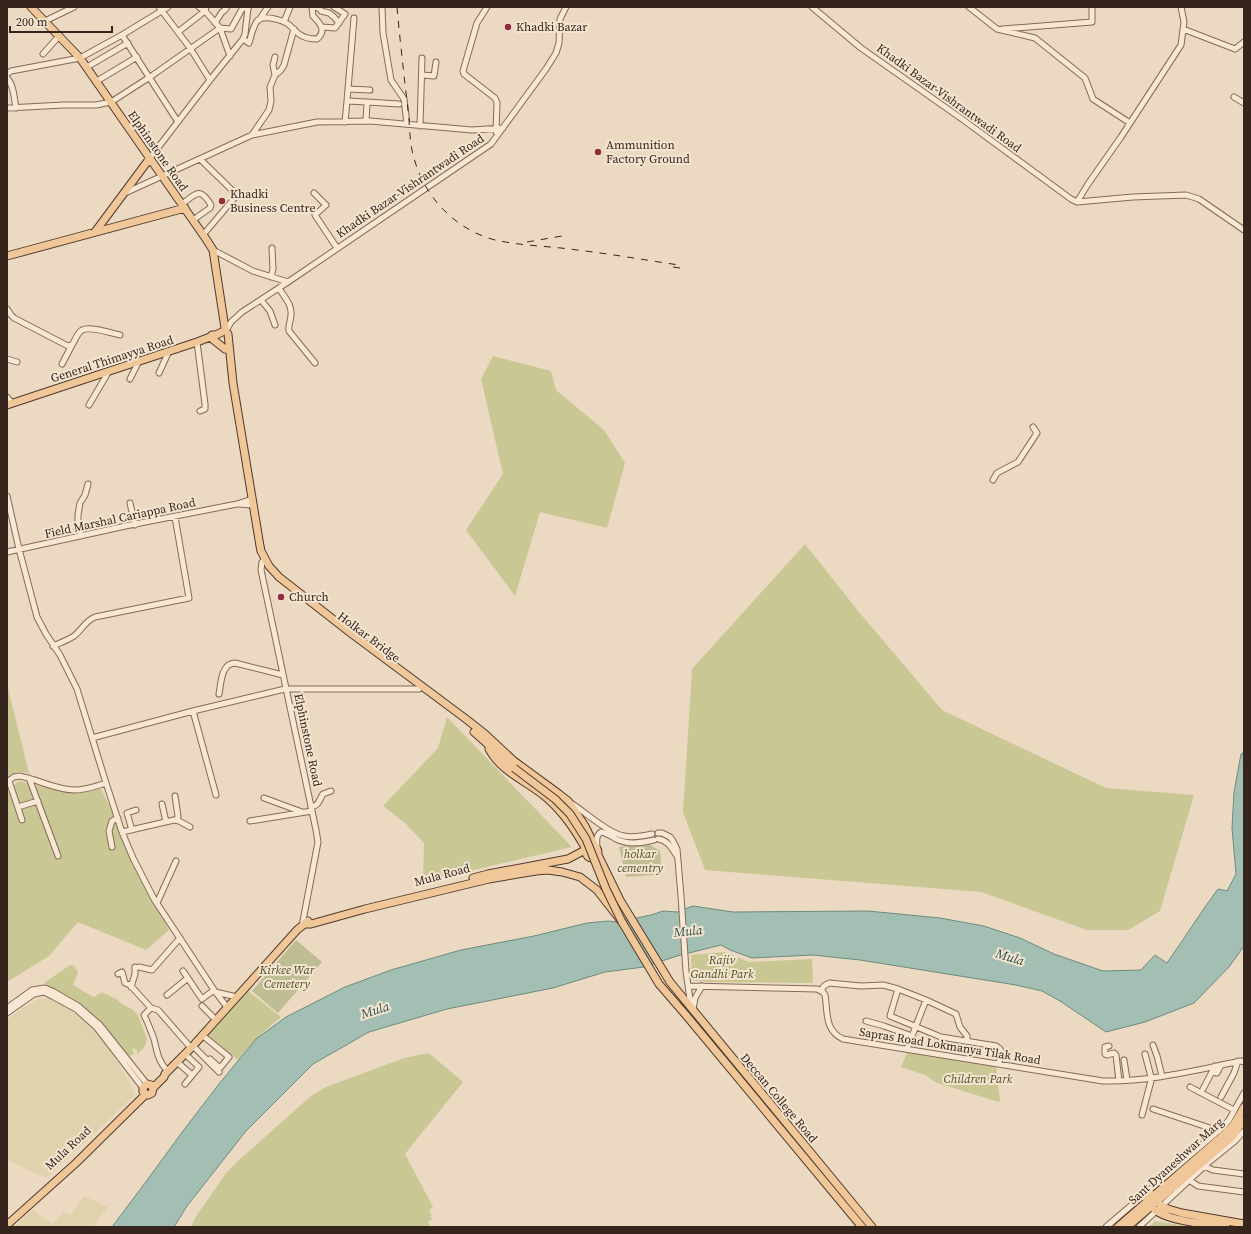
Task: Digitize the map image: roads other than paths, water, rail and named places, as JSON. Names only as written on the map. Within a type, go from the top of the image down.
[{"type":"main road","name":"Elphinstone Road","points":[[31,7],[87,67],[213,250],[251,502],[263,560],[279,577],[420,687]]},
{"type":"main road","points":[[95,232],[150,158]]},
{"type":"main road","points":[[7,256],[183,206]]},
{"type":"main road","name":"General Thimayya Road","points":[[9,404],[197,342],[211,336],[220,328],[225,331]]},
{"type":"main road","points":[[225,331],[225,349],[251,502]]},
{"type":"main road","points":[[211,336],[225,349]]},
{"type":"main road","points":[[420,687],[486,742],[514,768],[555,798],[570,814],[586,839],[606,889],[622,922]]},
{"type":"main road","points":[[420,687],[485,734],[514,761],[568,802],[585,826],[596,850],[594,859],[568,859]]},
{"type":"main road","points":[[486,742],[495,758],[504,768],[546,798],[560,811],[577,833],[586,850],[585,854],[589,858]]},
{"type":"main road","name":"Mula Road","points":[[7,1219],[74,1159],[147,1088],[164,1077],[166,1072],[192,1047],[237,996],[304,925],[311,924],[347,911],[480,879],[488,874],[568,859],[586,850],[590,846],[596,850]]},
{"type":"main road","name":"Deccan College Road","points":[[596,850],[620,900],[670,982],[872,1227]]},
{"type":"main road","points":[[480,879],[542,870],[562,872],[576,876],[586,880],[597,890],[622,922]]},
{"type":"main road","name":"Deccan College Road","points":[[622,922],[659,984],[666,993],[862,1227]]},
{"type":"main road","points":[[7,1225],[76,1163],[147,1088]]},
{"type":"main road","name":"Sant Dyaneshwar Marg","points":[[1127,1227],[1152,1201],[1227,1132],[1234,1124],[1244,1107]]},
{"type":"main road","name":"Sant Dyaneshwar Marg","points":[[1118,1227],[1232,1137],[1244,1120]]},
{"type":"main road","points":[[1152,1201],[1182,1213],[1244,1224]]},
{"type":"main road","points":[[1152,1201],[1166,1215],[1226,1227]]},
{"type":"street","points":[[45,21],[74,7]]},
{"type":"street","points":[[7,74],[11,71],[80,58],[122,35],[160,9],[168,7]]},
{"type":"street","points":[[199,7],[206,9],[220,28],[230,56]]},
{"type":"street","points":[[215,23],[227,7]]},
{"type":"street","points":[[7,108],[96,105],[111,102],[150,77],[220,28],[231,29],[242,9],[248,7],[245,34],[243,39],[150,158]]},
{"type":"street","points":[[243,39],[249,43],[258,20],[268,7]]},
{"type":"street","points":[[284,22],[290,7]]},
{"type":"street","points":[[258,20],[264,18],[284,22],[303,36],[317,39],[320,37],[322,27],[313,16],[312,7]]},
{"type":"street","points":[[315,7],[321,11],[329,13],[339,23]]},
{"type":"street","points":[[322,27],[335,28],[345,14],[334,7]]},
{"type":"street","points":[[382,7],[383,32],[391,80],[404,99],[407,124]]},
{"type":"street","points":[[487,7],[477,23],[463,71],[464,74],[495,98],[497,102],[497,137]]},
{"type":"street","name":"Khadki Bazar-Vishrantwadi Road","points":[[225,331],[231,322],[242,312],[491,144],[556,53],[559,43],[560,20],[566,7]]},
{"type":"street","name":"Khadki Bazar-Vishrantwadi Road","points":[[812,7],[861,48],[1077,202]]},
{"type":"street","points":[[969,7],[997,29],[1035,38],[1085,78],[1093,99],[1130,123]]},
{"type":"street","points":[[997,29],[1092,22],[1092,7]]},
{"type":"street","points":[[1077,202],[1181,45],[1184,22],[1181,7]]},
{"type":"street","points":[[160,9],[190,48],[210,80]]},
{"type":"street","points":[[178,32],[206,9]]},
{"type":"street","points":[[346,122],[354,18]]},
{"type":"street","points":[[252,135],[269,110],[271,101],[270,87],[275,75],[282,70],[294,29]]},
{"type":"street","points":[[1183,29],[1235,49],[1244,42]]},
{"type":"street","points":[[122,35],[178,122]]},
{"type":"street","points":[[43,54],[59,36]]},
{"type":"street","points":[[87,67],[128,43]]},
{"type":"street","points":[[97,81],[137,57]]},
{"type":"street","points":[[275,57],[273,65],[275,75]]},
{"type":"street","points":[[420,126],[422,58]]},
{"type":"street","points":[[422,75],[434,76],[436,62]]},
{"type":"street","points":[[7,78],[12,86],[16,108]]},
{"type":"street","points":[[348,89],[370,90]]},
{"type":"street","points":[[1234,97],[1244,103]]},
{"type":"street","points":[[347,101],[399,104]]},
{"type":"street","points":[[366,121],[367,102]]},
{"type":"street","points":[[123,194],[252,135],[317,122],[366,121],[472,130],[503,128]]},
{"type":"street","points":[[200,159],[237,195],[203,235]]},
{"type":"street","points":[[314,193],[326,205],[315,215],[337,248]]},
{"type":"street","points":[[183,206],[198,194],[203,194],[206,198],[211,205],[210,208],[193,220]]},
{"type":"street","points":[[1077,202],[1133,197],[1192,196],[1199,198],[1244,230]]},
{"type":"street","points":[[271,277],[273,269],[272,248]]},
{"type":"street","points":[[213,250],[253,271],[288,282]]},
{"type":"street","points":[[278,288],[290,305],[292,316],[288,327],[289,331],[316,363]]},
{"type":"street","points":[[261,300],[270,311],[275,325]]},
{"type":"street","points":[[7,309],[9,316],[68,346],[72,346]]},
{"type":"street","points":[[62,364],[79,332],[85,329],[108,331],[120,335]]},
{"type":"street","points":[[197,342],[205,404],[205,409],[200,411]]},
{"type":"street","points":[[159,373],[169,352]]},
{"type":"street","points":[[7,359],[17,362]]},
{"type":"street","points":[[130,379],[139,361]]},
{"type":"street","points":[[89,405],[109,371]]},
{"type":"street","points":[[7,397],[9,404]]},
{"type":"street","points":[[993,480],[997,473],[1018,462],[1038,433],[1032,427]]},
{"type":"street","points":[[81,536],[78,526],[78,515],[80,503],[85,495],[88,484]]},
{"type":"street","points":[[7,496],[19,549],[38,617],[72,678],[122,832],[133,858],[157,903],[227,1007]]},
{"type":"street","name":"Field Marshal Cariappa Road","points":[[7,552],[135,524],[251,502]]},
{"type":"street","points":[[130,503],[135,524]]},
{"type":"street","points":[[54,646],[68,640],[75,635],[86,622],[95,617],[189,598],[175,517]]},
{"type":"street","name":"Elphinstone Road","points":[[263,560],[261,570],[318,842],[304,925]]},
{"type":"street","points":[[219,694],[224,671],[231,663],[282,675]]},
{"type":"street","points":[[92,738],[193,711],[285,689],[420,687]]},
{"type":"street","points":[[193,711],[216,795]]},
{"type":"street","points":[[22,820],[8,782],[14,777],[20,776],[63,789],[73,790],[84,789],[106,783]]},
{"type":"street","points":[[29,778],[58,856]]},
{"type":"street","points":[[250,821],[303,812],[318,804],[323,794],[331,791]]},
{"type":"street","points":[[175,796],[178,816],[177,820]]},
{"type":"street","points":[[264,798],[303,812]]},
{"type":"street","points":[[18,807],[38,801]]},
{"type":"street","points":[[568,802],[618,834],[624,836],[636,836],[652,834],[654,832],[666,835],[673,841],[678,857],[682,896],[686,971],[692,1009]]},
{"type":"street","points":[[162,804],[166,822]]},
{"type":"street","points":[[112,847],[108,831],[112,821],[117,817],[136,810]]},
{"type":"street","points":[[127,813],[132,830]]},
{"type":"street","points":[[122,832],[177,820],[190,827]]},
{"type":"street","points":[[596,850],[598,834],[601,832],[628,843],[656,839],[665,841],[678,857]]},
{"type":"street","points":[[656,839],[660,837],[658,833]]},
{"type":"street","points":[[652,834],[652,836],[656,839]]},
{"type":"street","points":[[157,903],[176,861]]},
{"type":"street","points":[[131,987],[137,967],[152,970],[180,938]]},
{"type":"street","points":[[183,971],[202,999],[215,991],[237,996]]},
{"type":"street","points":[[118,974],[122,972],[124,981],[151,1008],[158,1010],[192,1047],[219,1072]]},
{"type":"street","points":[[167,995],[188,978]]},
{"type":"street","points":[[688,986],[812,988],[821,990],[826,984],[832,983],[862,986],[883,985],[898,988],[956,1014],[960,1027],[967,1036],[968,1041]]},
{"type":"street","points":[[692,1009],[702,986]]},
{"type":"street","points":[[7,1008],[32,990],[44,988],[54,992],[78,1006],[100,1025],[147,1088]]},
{"type":"street","points":[[898,988],[890,1016],[941,1037],[990,1044],[999,1047],[1001,1051],[999,1064]]},
{"type":"street","name":"Sapras Road Lokmanya Tilak Road","points":[[821,990],[825,995],[828,1023],[832,1031],[838,1037],[847,1040],[1103,1081],[1119,1081],[1162,1076],[1242,1060]]},
{"type":"street","points":[[7,1013],[34,994],[44,992],[52,996],[76,1009],[97,1028],[147,1088]]},
{"type":"street","points":[[690,997],[696,997]]},
{"type":"street","points":[[907,1049],[926,1000]]},
{"type":"street","points":[[202,1006],[216,1020]]},
{"type":"street","points":[[144,1015],[151,1008]]},
{"type":"street","points":[[140,1010],[144,1015],[160,1060],[166,1072]]},
{"type":"street","points":[[866,1021],[912,1036]]},
{"type":"street","points":[[202,1035],[228,1057],[220,1068],[210,1059]]},
{"type":"street","points":[[1109,1044],[1105,1047],[1105,1054],[1107,1055],[1114,1053],[1116,1055],[1119,1081]]},
{"type":"street","points":[[1153,1045],[1162,1076]]},
{"type":"street","points":[[185,1054],[200,1067],[185,1084]]},
{"type":"street","points":[[1142,1115],[1152,1077],[1145,1054]]},
{"type":"street","points":[[1124,1060],[1127,1080]]},
{"type":"street","points":[[1221,1097],[1242,1060]]},
{"type":"street","points":[[177,1062],[192,1075]]},
{"type":"street","points":[[1212,1072],[1217,1073],[1221,1065]]},
{"type":"street","points":[[1203,1089],[1215,1066]]},
{"type":"street","points":[[1190,1087],[1234,1110]]},
{"type":"street","points":[[1139,1227],[1152,1201],[1226,1124],[1244,1093]]},
{"type":"street","points":[[1153,1109],[1219,1131]]},
{"type":"street","points":[[1106,1227],[1189,1180],[1236,1140],[1244,1131]]},
{"type":"street","points":[[1204,1166],[1213,1170],[1244,1174]]},
{"type":"street","points":[[1189,1180],[1198,1186],[1244,1192]]},
{"type":"water","name":"Mula","points":[[1244,752],[1244,946],[1229,967],[1194,1003],[1145,1022],[1106,1032],[1060,1001],[1042,991],[1016,985],[860,960],[813,955],[752,958],[721,945],[677,956],[644,967],[605,972],[553,988],[447,1009],[369,1032],[313,1064],[246,1131],[187,1206],[174,1227],[112,1227],[219,1084],[256,1039],[286,1017],[345,987],[391,970],[461,950],[534,936],[587,923],[608,921],[618,922],[663,911],[677,912],[693,906],[733,912],[868,911],[940,918],[984,926],[1020,938],[1054,954],[1103,971],[1141,970],[1155,955],[1167,963],[1218,889],[1227,891],[1236,874],[1232,828],[1234,792],[1241,754]]},
{"type":"railway","points":[[397,7],[412,152],[425,186],[444,210],[467,228],[495,240],[515,244],[567,249],[679,265]]},
{"type":"railway","points":[[527,242],[562,236]]},
{"type":"railway","points":[[673,267],[687,269]]},
{"type":"place","name":"Khadki Bazar","points":[[508,27]]},
{"type":"place","name":"Ammunition Factory Ground","points":[[598,152]]},
{"type":"place","name":"Khadki Business Centre","points":[[222,201]]},
{"type":"place","name":"Church","points":[[281,597]]},
{"type":"park label","name":"holkar cementry","points":[[640,861]]},
{"type":"park label","name":"Rajiv Gandhi Park","points":[[722,967]]},
{"type":"park label","name":"Kirkee War Cemetery","points":[[287,977]]},
{"type":"park label","name":"Children Park","points":[[978,1079]]}]
